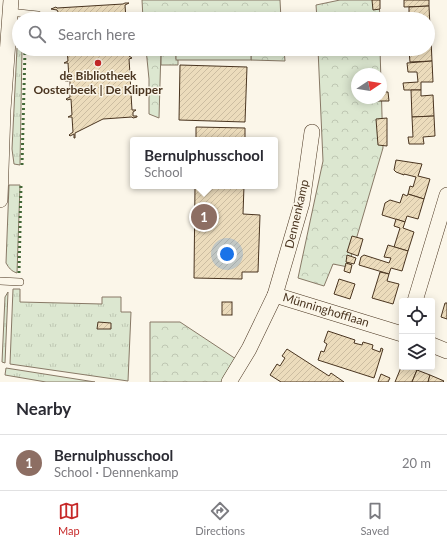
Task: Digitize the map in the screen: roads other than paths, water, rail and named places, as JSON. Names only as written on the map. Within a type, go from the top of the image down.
[{"type":"street","points":[[0,200],[1,148],[10,6]]},
{"type":"street","name":"Dennenkamp","points":[[275,295],[302,202],[312,132]]},
{"type":"street","points":[[417,298],[447,195]]},
{"type":"street","name":"Münninghofflaan","points":[[229,382],[249,349],[275,295],[399,333]]},
{"type":"street","points":[[435,346],[447,351]]},
{"type":"lane","points":[[10,6],[29,12]]},
{"type":"lane","points":[[0,281],[20,282]]},
{"type":"place","name":"de Bibliotheek Oosterbeek | De Klipper","points":[[98,63]]},
{"type":"place","name":"Bernulphusschool","points":[[204,217]]}]
